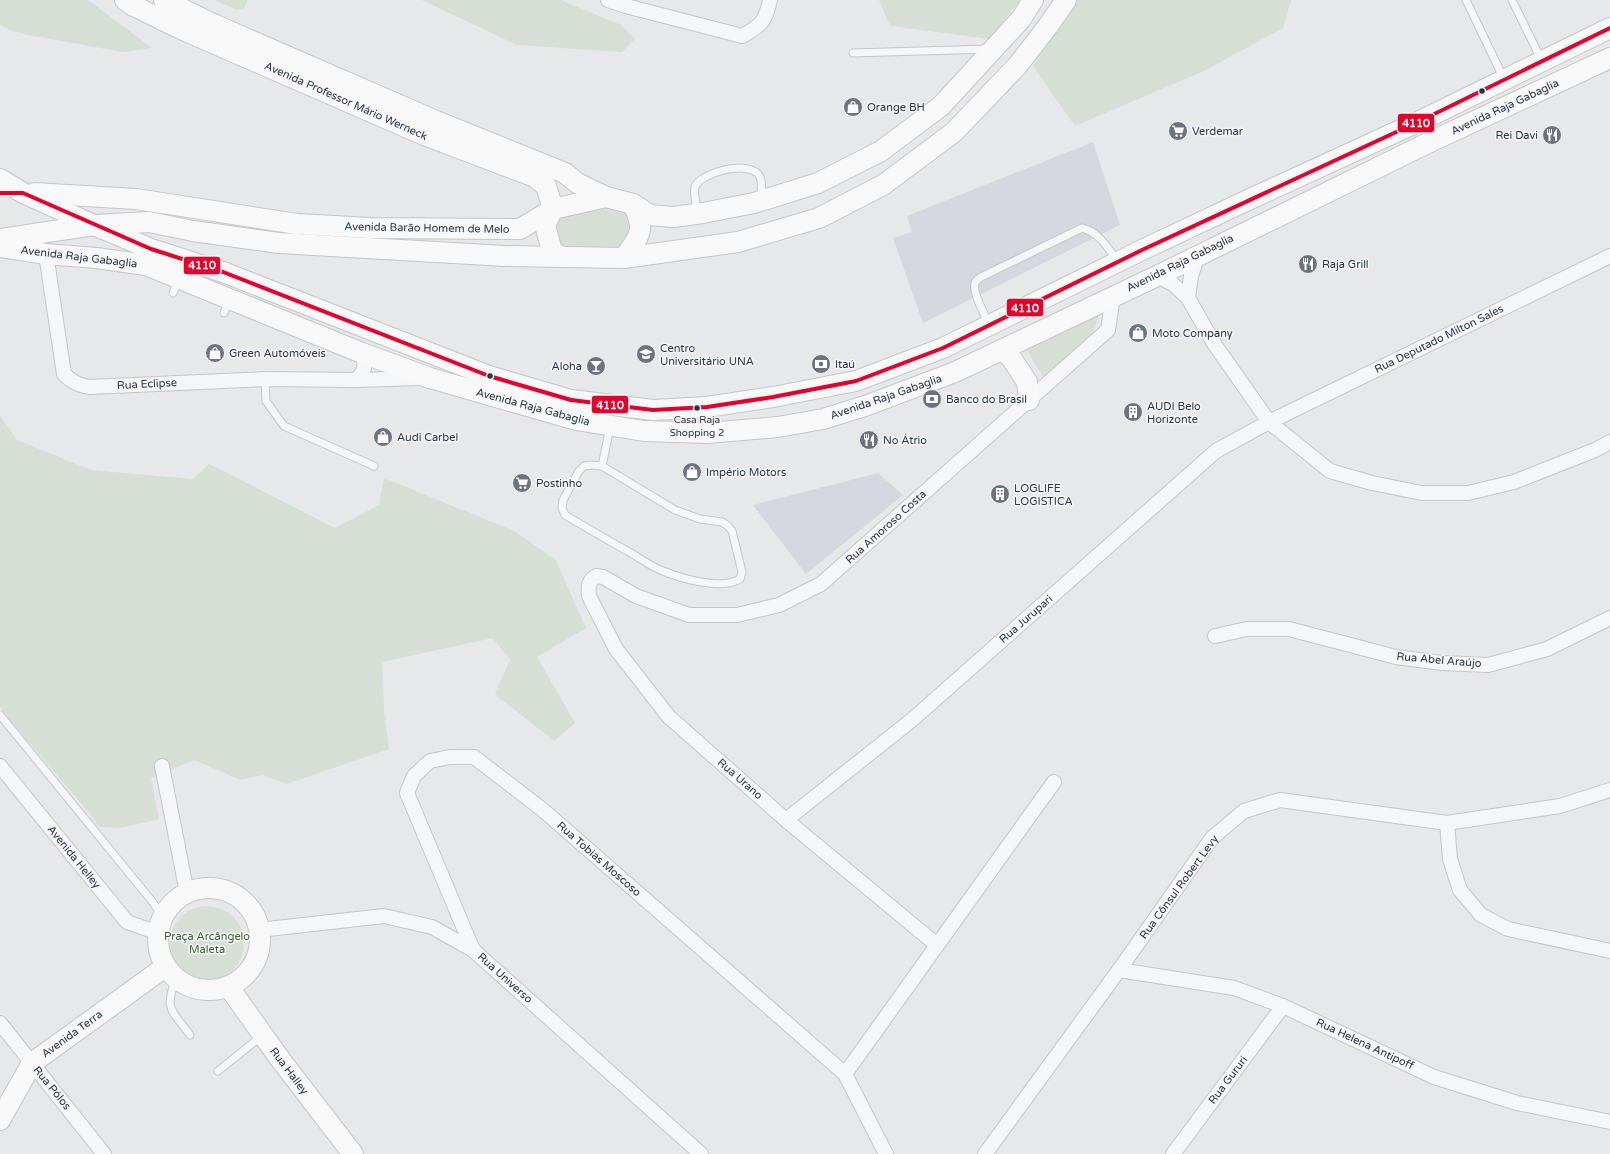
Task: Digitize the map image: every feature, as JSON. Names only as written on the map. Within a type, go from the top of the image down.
[{"type":"main road","name":"Avenida Professor Mário Werneck","points":[[125,0],[132,5],[182,29],[430,128],[565,173],[577,183],[606,197]]},
{"type":"main road","name":"Avenida Professor Mário Werneck","points":[[164,0],[535,177],[546,186],[553,209]]},
{"type":"main road","name":"Avenida Barão Homem de Melo","points":[[0,193],[136,199],[298,224],[370,228],[520,229],[553,209],[606,197],[633,204],[650,215],[673,217],[698,214],[762,201],[818,183],[881,151],[940,106],[1021,18],[1033,0]]},
{"type":"main road","name":"Avenida Barão Homem de Melo","points":[[0,239],[94,225],[149,222],[193,231],[280,243],[505,256],[624,258],[738,242],[819,218],[883,185],[954,132],[1018,65],[1066,0]]},
{"type":"main road","name":"Avenida Raja Gabaglia","points":[[0,179],[23,193],[151,249],[223,272],[489,376],[571,400],[653,410],[707,407],[773,397],[856,381],[944,348],[1118,262],[1420,121],[1610,28]]},
{"type":"main road","name":"Avenida Raja Gabaglia","points":[[0,247],[46,254],[96,258],[146,265],[176,286],[227,306],[362,352],[430,378],[576,420],[644,431],[707,433],[778,427],[823,419],[868,406],[955,372],[1157,276],[1430,142],[1610,58]]},
{"type":"main road","points":[[624,258],[641,230],[640,219],[633,204]]},
{"type":"main road","points":[[553,209],[545,225],[552,251],[562,257]]},
{"type":"main road","points":[[1003,350],[1012,359],[1027,382],[1029,400]]},
{"type":"main road","points":[[202,888],[218,888],[233,893],[245,902],[254,915],[259,930],[260,945],[256,960],[248,972],[237,982],[213,990],[197,989],[182,983],[171,972],[159,950],[161,925],[173,902],[187,893],[202,888]]},
{"type":"main road","name":"Avenida Terra","points":[[0,1120],[32,1063],[171,972]]},
{"type":"main road","name":"Rua Halley","points":[[228,986],[352,1154]]},
{"type":"street","points":[[608,0],[742,36],[760,26],[767,14],[770,0]]},
{"type":"street","name":"Rua Eclipse","points":[[46,254],[64,374],[72,382],[90,387],[265,379],[356,380],[430,378]]},
{"type":"street","points":[[1188,298],[1191,276],[1198,255]]},
{"type":"street","name":"Rua Deputado Milton Sales","points":[[1269,422],[1610,256]]},
{"type":"street","points":[[1157,276],[1174,284],[1188,298],[1215,345],[1269,422],[1330,471],[1372,483],[1422,493],[1468,493],[1514,482],[1595,450],[1610,442]]},
{"type":"street","name":"Rua Amoroso Costa","points":[[591,579],[596,576],[603,577],[636,596],[689,615],[737,615],[779,605],[821,584],[1108,330],[1113,296]]},
{"type":"street","points":[[356,380],[364,372],[365,364],[362,352]]},
{"type":"street","name":"Rua Jurupari","points":[[786,820],[913,719],[1216,451],[1269,422]]},
{"type":"street","name":"Rua Urano","points":[[591,579],[588,587],[589,596],[616,649],[669,717],[786,820],[938,945]]},
{"type":"street","name":"Rua Abel Araújo","points":[[1215,636],[1247,629],[1289,629],[1396,657],[1442,663],[1488,665],[1547,649],[1610,618]]},
{"type":"street","name":"Rua Tobias Moscoso","points":[[473,950],[407,793],[414,776],[430,761],[450,757],[474,757],[543,810],[845,1074],[886,1154]]},
{"type":"street","name":"Avenida Helley","points":[[0,766],[128,922],[161,925]]},
{"type":"street","points":[[162,766],[187,893]]},
{"type":"street","points":[[845,1074],[1054,782]]},
{"type":"street","name":"Rua Cônsul Robert Levy","points":[[985,1154],[1120,970],[1212,838],[1244,811],[1280,800],[1447,823],[1560,806],[1610,790]]},
{"type":"street","points":[[1447,823],[1450,859],[1460,890],[1481,915],[1508,929],[1610,951]]},
{"type":"street","name":"Rua Universo","points":[[259,930],[384,916],[432,927],[473,950],[701,1154]]},
{"type":"street","name":"Rua Helena Antipoff","points":[[1120,970],[1234,988],[1283,1006],[1434,1077],[1517,1103],[1610,1122]]},
{"type":"street","name":"Rua Gururi","points":[[1173,1154],[1283,1006]]},
{"type":"street","name":"Rua Pólos","points":[[0,1023],[104,1154]]},
{"type":"lane","points":[[1466,0],[1504,80]]},
{"type":"lane","points":[[1512,0],[1542,61]]},
{"type":"lane","points":[[854,53],[993,48]]},
{"type":"lane","points":[[698,214],[694,194],[695,187],[699,180],[730,168],[749,168],[757,173],[760,178],[762,201]]},
{"type":"lane","points":[[990,325],[975,292],[974,286],[976,281],[981,277],[1082,228],[1093,232],[1105,244],[1118,262]]},
{"type":"lane","points":[[265,379],[266,401],[284,426],[374,466]]},
{"type":"lane","points":[[602,466],[611,426]]},
{"type":"lane","points":[[584,466],[602,466],[675,510],[700,518],[722,522],[728,526],[732,531],[742,572],[740,580],[722,584],[679,577],[661,571],[565,515],[562,508],[563,500],[579,471],[584,466]]},
{"type":"lane","points":[[0,716],[152,900],[161,925]]},
{"type":"lane","points":[[171,972],[169,1002],[171,1009],[190,1035]]},
{"type":"lane","points":[[218,1071],[263,1035]]},
{"type":"shaded area","points":[[1093,142],[1120,225],[923,323],[893,238],[912,232],[907,216]]},
{"type":"shaded area","points":[[878,473],[903,495],[806,574],[753,505]]},
{"type":"green space","points":[[0,0],[88,0],[152,48],[123,52],[28,35],[10,30],[0,25]]},
{"type":"green space","points":[[214,0],[248,0],[244,8],[237,10]]},
{"type":"green space","points":[[422,0],[561,0],[621,25],[635,39],[622,52],[517,45]]},
{"type":"green space","points":[[879,0],[1020,0],[990,39],[890,26]]},
{"type":"green space","points":[[1076,0],[1291,0],[1283,28],[1204,71],[1075,126],[1033,66]]},
{"type":"green space","points":[[609,206],[623,209],[632,218],[628,242],[616,250],[565,247],[556,244],[555,220],[563,214]]},
{"type":"green space","points":[[1100,312],[1092,335],[1043,377],[1027,350]]},
{"type":"green space","points":[[0,415],[17,440],[91,470],[193,479],[209,464],[335,528],[379,505],[384,478],[514,531],[555,559],[586,628],[537,657],[575,723],[554,741],[495,694],[510,660],[493,638],[382,662],[384,710],[389,749],[287,784],[262,775],[241,780],[194,760],[151,778],[159,819],[121,828],[99,827],[92,816],[0,707]]},
{"type":"green space","name":"Praça Arcângelo Maleta","points":[[207,906],[228,912],[238,922],[244,943],[238,964],[228,974],[207,980],[186,974],[176,964],[170,943],[176,922],[186,912]]},
{"type":"transit line","name":"4110","points":[[0,193],[23,193],[151,249],[223,272],[489,376],[571,400],[653,410],[707,407],[773,397],[856,381],[943,348],[1142,250],[1420,121],[1610,28]]},
{"type":"place","name":"Orange BH","points":[[853,107]]},
{"type":"place","name":"Verdemar","points":[[1178,131]]},
{"type":"place","name":"Rei Davi","points":[[1552,135]]},
{"type":"place","name":"Raja Grill","points":[[1308,264]]},
{"type":"place","name":"Moto Company","points":[[1138,333]]},
{"type":"place","name":"Green Automóveis","points":[[215,353]]},
{"type":"place","name":"Centro Universitário UNA","points":[[646,354]]},
{"type":"place","name":"Itaú","points":[[821,364]]},
{"type":"place","name":"Aloha","points":[[596,366]]},
{"type":"place","name":"Banco do Brasil","points":[[932,399]]},
{"type":"place","name":"Casa Raja Shopping 2","points":[[697,408]]},
{"type":"place","name":"AUDI Belo Horizonte","points":[[1133,412]]},
{"type":"place","name":"Audi Carbel","points":[[383,437]]},
{"type":"place","name":"No Átrio","points":[[869,440]]},
{"type":"place","name":"Império Motors","points":[[692,472]]},
{"type":"place","name":"Postinho","points":[[522,483]]},
{"type":"place","name":"LOGLIFE LOGISTICA","points":[[1000,494]]}]
